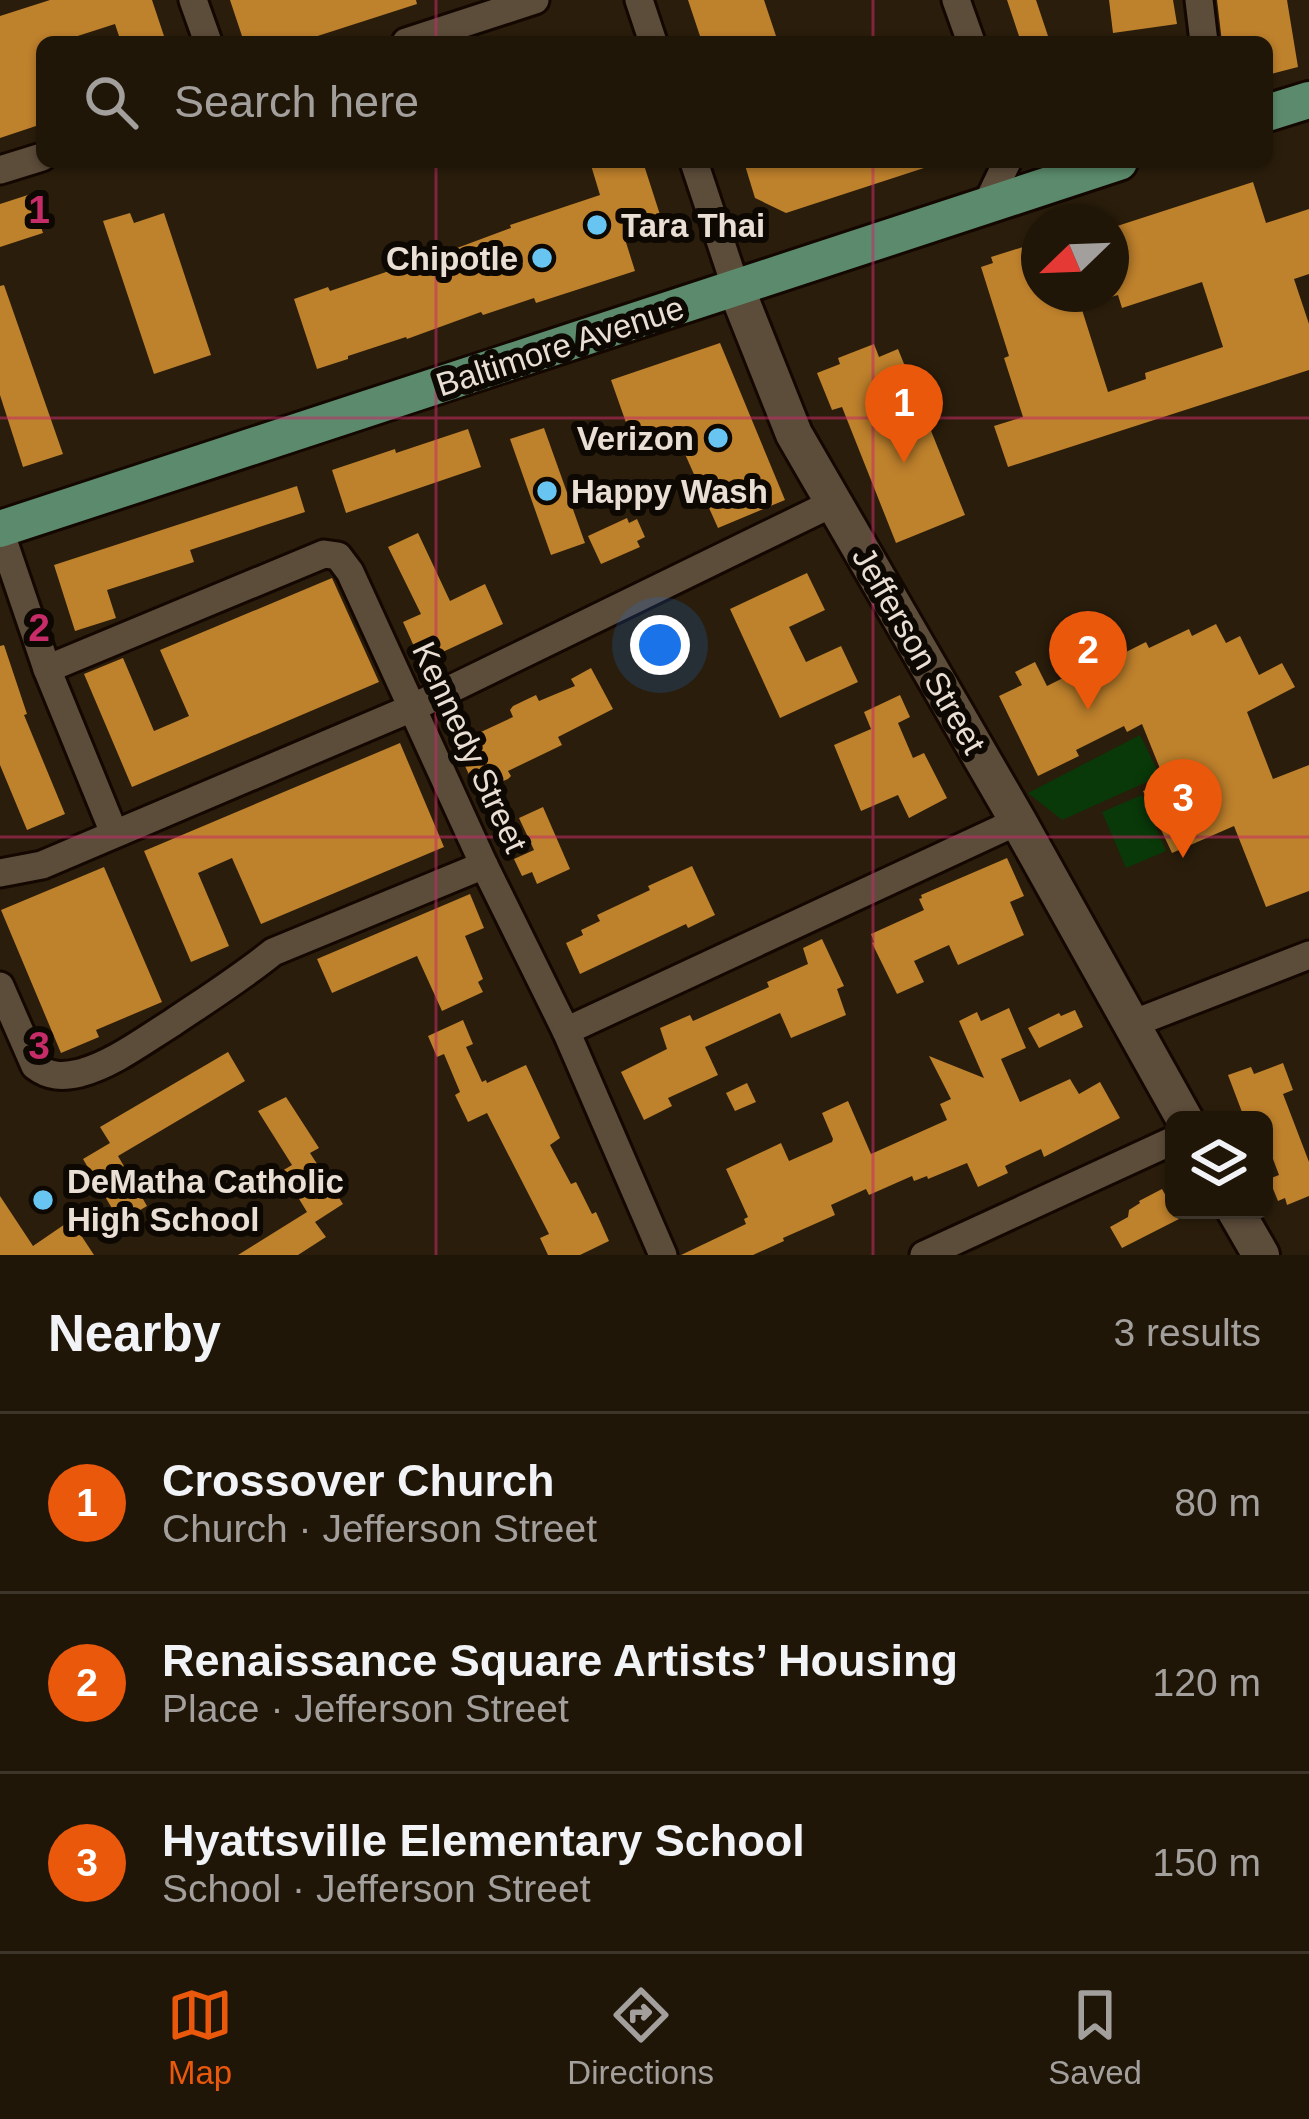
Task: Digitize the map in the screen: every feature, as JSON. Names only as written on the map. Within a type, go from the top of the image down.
[{"type":"main road","points":[[1273,111],[1307,100]]},
{"type":"main road","name":"Baltimore Avenue","points":[[0,530],[1101,168]]},
{"type":"street","points":[[193,0],[206,36]]},
{"type":"street","points":[[424,36],[535,0]]},
{"type":"street","points":[[639,0],[651,36]]},
{"type":"street","points":[[956,0],[969,36]]},
{"type":"street","points":[[1198,0],[1203,36]]},
{"type":"street","points":[[0,170],[36,159]]},
{"type":"street","name":"Jefferson Street","points":[[696,168],[736,288],[794,434],[1180,1111]]},
{"type":"street","points":[[986,206],[1004,168]]},
{"type":"street","points":[[1027,168],[1051,185]]},
{"type":"street","points":[[0,874],[42,865],[412,709],[833,502]]},
{"type":"street","points":[[0,530],[47,669],[114,833]]},
{"type":"street","name":"Kennedy Street","points":[[47,669],[325,554],[338,556],[350,572],[566,1031],[663,1255]]},
{"type":"street","points":[[566,1031],[1018,821]]},
{"type":"street","points":[[0,986],[35,1066],[58,1076],[83,1072],[125,1053],[273,952],[484,865]]},
{"type":"street","points":[[1132,1024],[1309,955]]},
{"type":"street","points":[[924,1255],[1165,1144]]},
{"type":"street","points":[[1240,1219],[1261,1255]]},
{"type":"green space","points":[[1140,735],[1160,776],[1062,820],[1028,793]]},
{"type":"green space","points":[[1142,795],[1166,851],[1126,868],[1102,812]]},
{"type":"building","points":[[50,0],[152,0],[164,36],[119,36],[115,24],[78,36],[36,36],[36,126],[0,138],[0,16]]},
{"type":"building","points":[[230,0],[416,0],[417,4],[318,36],[242,36]]},
{"type":"building","points":[[688,0],[764,0],[776,36],[700,36]]},
{"type":"building","points":[[1007,0],[1036,0],[1048,36],[1019,36]]},
{"type":"building","points":[[1109,0],[1173,0],[1177,24],[1113,33]]},
{"type":"building","points":[[1217,0],[1287,0],[1298,67],[1273,73],[1273,36],[1221,36]]},
{"type":"building","points":[[592,168],[645,168],[663,224],[624,236],[635,271],[536,303],[534,298],[481,312],[317,369],[294,299],[457,248],[600,195]]},
{"type":"building","points":[[746,168],[924,168],[786,213],[755,198]]},
{"type":"building","points":[[1253,182],[1266,223],[1309,209],[1309,274],[1294,279],[1309,324],[1309,370],[1008,467],[994,426],[1023,417],[981,267],[993,263],[991,257],[1021,248],[1021,312],[1083,312],[1108,392],[1146,379],[1145,373],[1223,347],[1202,282],[1129,306],[1129,222]]},
{"type":"building","points":[[31,194],[43,233],[0,247],[0,204]]},
{"type":"building","points":[[130,213],[134,223],[164,213],[211,355],[154,374],[103,221]]},
{"type":"building","points":[[4,285],[63,454],[23,467],[0,395],[0,286]]},
{"type":"building","name":"Verizon","points":[[720,343],[785,500],[718,528],[676,434],[636,451],[611,380]]},
{"type":"building","points":[[874,344],[879,357],[898,349],[965,515],[896,543],[842,407],[832,410],[817,373],[840,364],[838,358]]},
{"type":"building","name":"Happy Wash","points":[[544,428],[585,543],[551,555],[510,439]]},
{"type":"building","points":[[468,429],[481,467],[346,513],[332,470]]},
{"type":"building","points":[[297,486],[305,512],[190,550],[194,562],[107,590],[116,618],[75,631],[54,565]]},
{"type":"building","points":[[627,518],[629,523],[637,519],[645,537],[637,541],[640,547],[601,564],[588,536]]},
{"type":"building","points":[[418,533],[450,601],[485,584],[503,624],[421,662],[403,622],[421,614],[388,547]]},
{"type":"building","points":[[807,573],[825,610],[789,627],[806,662],[841,646],[858,682],[780,718],[730,609]]},
{"type":"building","points":[[332,578],[379,682],[132,787],[84,674],[123,658],[154,731],[189,716],[160,650]]},
{"type":"building","points":[[1216,624],[1226,643],[1240,636],[1259,675],[1282,663],[1295,687],[1247,712],[1273,779],[1309,765],[1309,891],[1266,907],[1234,826],[1172,853],[1143,791],[1165,781],[1142,724],[1127,732],[1124,726],[1076,750],[1079,756],[1038,776],[999,696],[1022,685],[1015,672],[1035,662],[1047,686],[1146,642],[1149,648],[1189,629],[1192,636]]},
{"type":"building","points":[[4,645],[24,715],[65,814],[27,830],[0,765],[0,646]]},
{"type":"building","points":[[591,668],[613,709],[558,737],[562,745],[508,771],[508,779],[477,792],[455,744],[513,717],[513,706],[575,686],[571,679]]},
{"type":"building","points":[[900,695],[910,717],[898,723],[913,758],[924,753],[947,798],[909,818],[898,795],[861,811],[834,745],[871,729],[864,712]]},
{"type":"building","points":[[400,743],[444,847],[261,924],[232,858],[198,873],[229,946],[191,962],[144,851]]},
{"type":"building","points":[[543,807],[570,869],[537,884],[532,872],[522,876],[514,859],[534,850],[519,818]]},
{"type":"building","points":[[1007,858],[1024,896],[1010,902],[1024,935],[958,965],[949,945],[914,961],[924,982],[897,994],[871,934],[924,910],[921,895]]},
{"type":"building","points":[[692,866],[715,915],[580,974],[566,943],[600,921],[597,915]]},
{"type":"building","points":[[104,867],[162,1002],[96,1030],[99,1037],[61,1053],[1,910]]},
{"type":"building","points":[[470,894],[484,928],[465,936],[483,979],[478,982],[483,992],[442,1011],[417,956],[332,993],[317,959]]},
{"type":"building","points":[[822,939],[844,986],[837,989],[846,1015],[791,1038],[780,1013],[705,1047],[718,1075],[668,1098],[672,1106],[644,1120],[621,1072],[667,1049],[660,1028],[690,1015],[693,1021],[769,987],[767,982],[808,964],[803,948]]},
{"type":"building","points":[[1009,1008],[1026,1048],[1001,1059],[1020,1102],[1070,1079],[1079,1094],[1100,1082],[1120,1118],[1044,1157],[1041,1149],[1005,1166],[1008,1173],[978,1187],[967,1163],[928,1179],[914,1181],[912,1176],[869,1195],[866,1189],[831,1205],[835,1215],[753,1255],[681,1255],[746,1224],[748,1217],[726,1169],[781,1143],[789,1161],[832,1142],[822,1113],[848,1101],[871,1154],[947,1120],[940,1104],[951,1099],[929,1056],[984,1078],[959,1021],[977,1012],[981,1021]]},
{"type":"building","points":[[1075,1010],[1083,1027],[1039,1048],[1028,1028]]},
{"type":"building","points":[[463,1020],[473,1044],[466,1047],[482,1082],[526,1065],[560,1138],[550,1145],[571,1184],[576,1182],[592,1214],[596,1212],[609,1241],[580,1255],[548,1255],[540,1238],[549,1234],[487,1113],[468,1122],[444,1054],[437,1057],[428,1036]]},
{"type":"building","points":[[228,1052],[245,1081],[118,1156],[147,1206],[120,1222],[83,1159],[110,1143],[100,1127]]},
{"type":"building","points":[[1283,1063],[1293,1090],[1283,1094],[1309,1162],[1309,1196],[1287,1205],[1285,1198],[1278,1201],[1273,1189],[1273,1177],[1279,1175],[1273,1159],[1273,1111],[1242,1111],[1228,1075],[1251,1067],[1254,1074]]},
{"type":"building","points":[[747,1083],[756,1102],[735,1111],[726,1093]]},
{"type":"building","points":[[286,1097],[319,1148],[310,1153],[343,1204],[315,1222],[326,1237],[298,1255],[238,1255],[307,1212],[282,1171],[292,1165],[258,1111]]},
{"type":"building","points":[[1162,1189],[1165,1219],[1179,1219],[1122,1248],[1110,1227],[1128,1217],[1139,1201]]},
{"type":"building","name":"DeMatha Catholic High School","points":[[0,1196],[33,1246],[71,1220],[94,1255],[0,1255]]},
{"type":"place","name":"Tara Thai","points":[[597,225]]},
{"type":"place","name":"Chipotle","points":[[542,258]]},
{"type":"place","name":"Verizon","points":[[718,438]]},
{"type":"place","name":"Crossover Church","points":[[904,463]]},
{"type":"place","name":"Happy Wash","points":[[547,491]]},
{"type":"place","name":"Renaissance Square Artists’ Housing","points":[[1088,710]]},
{"type":"place","name":"Hyattsville Elementary School","points":[[1183,858]]},
{"type":"place","name":"DeMatha Catholic High School","points":[[43,1200]]}]
